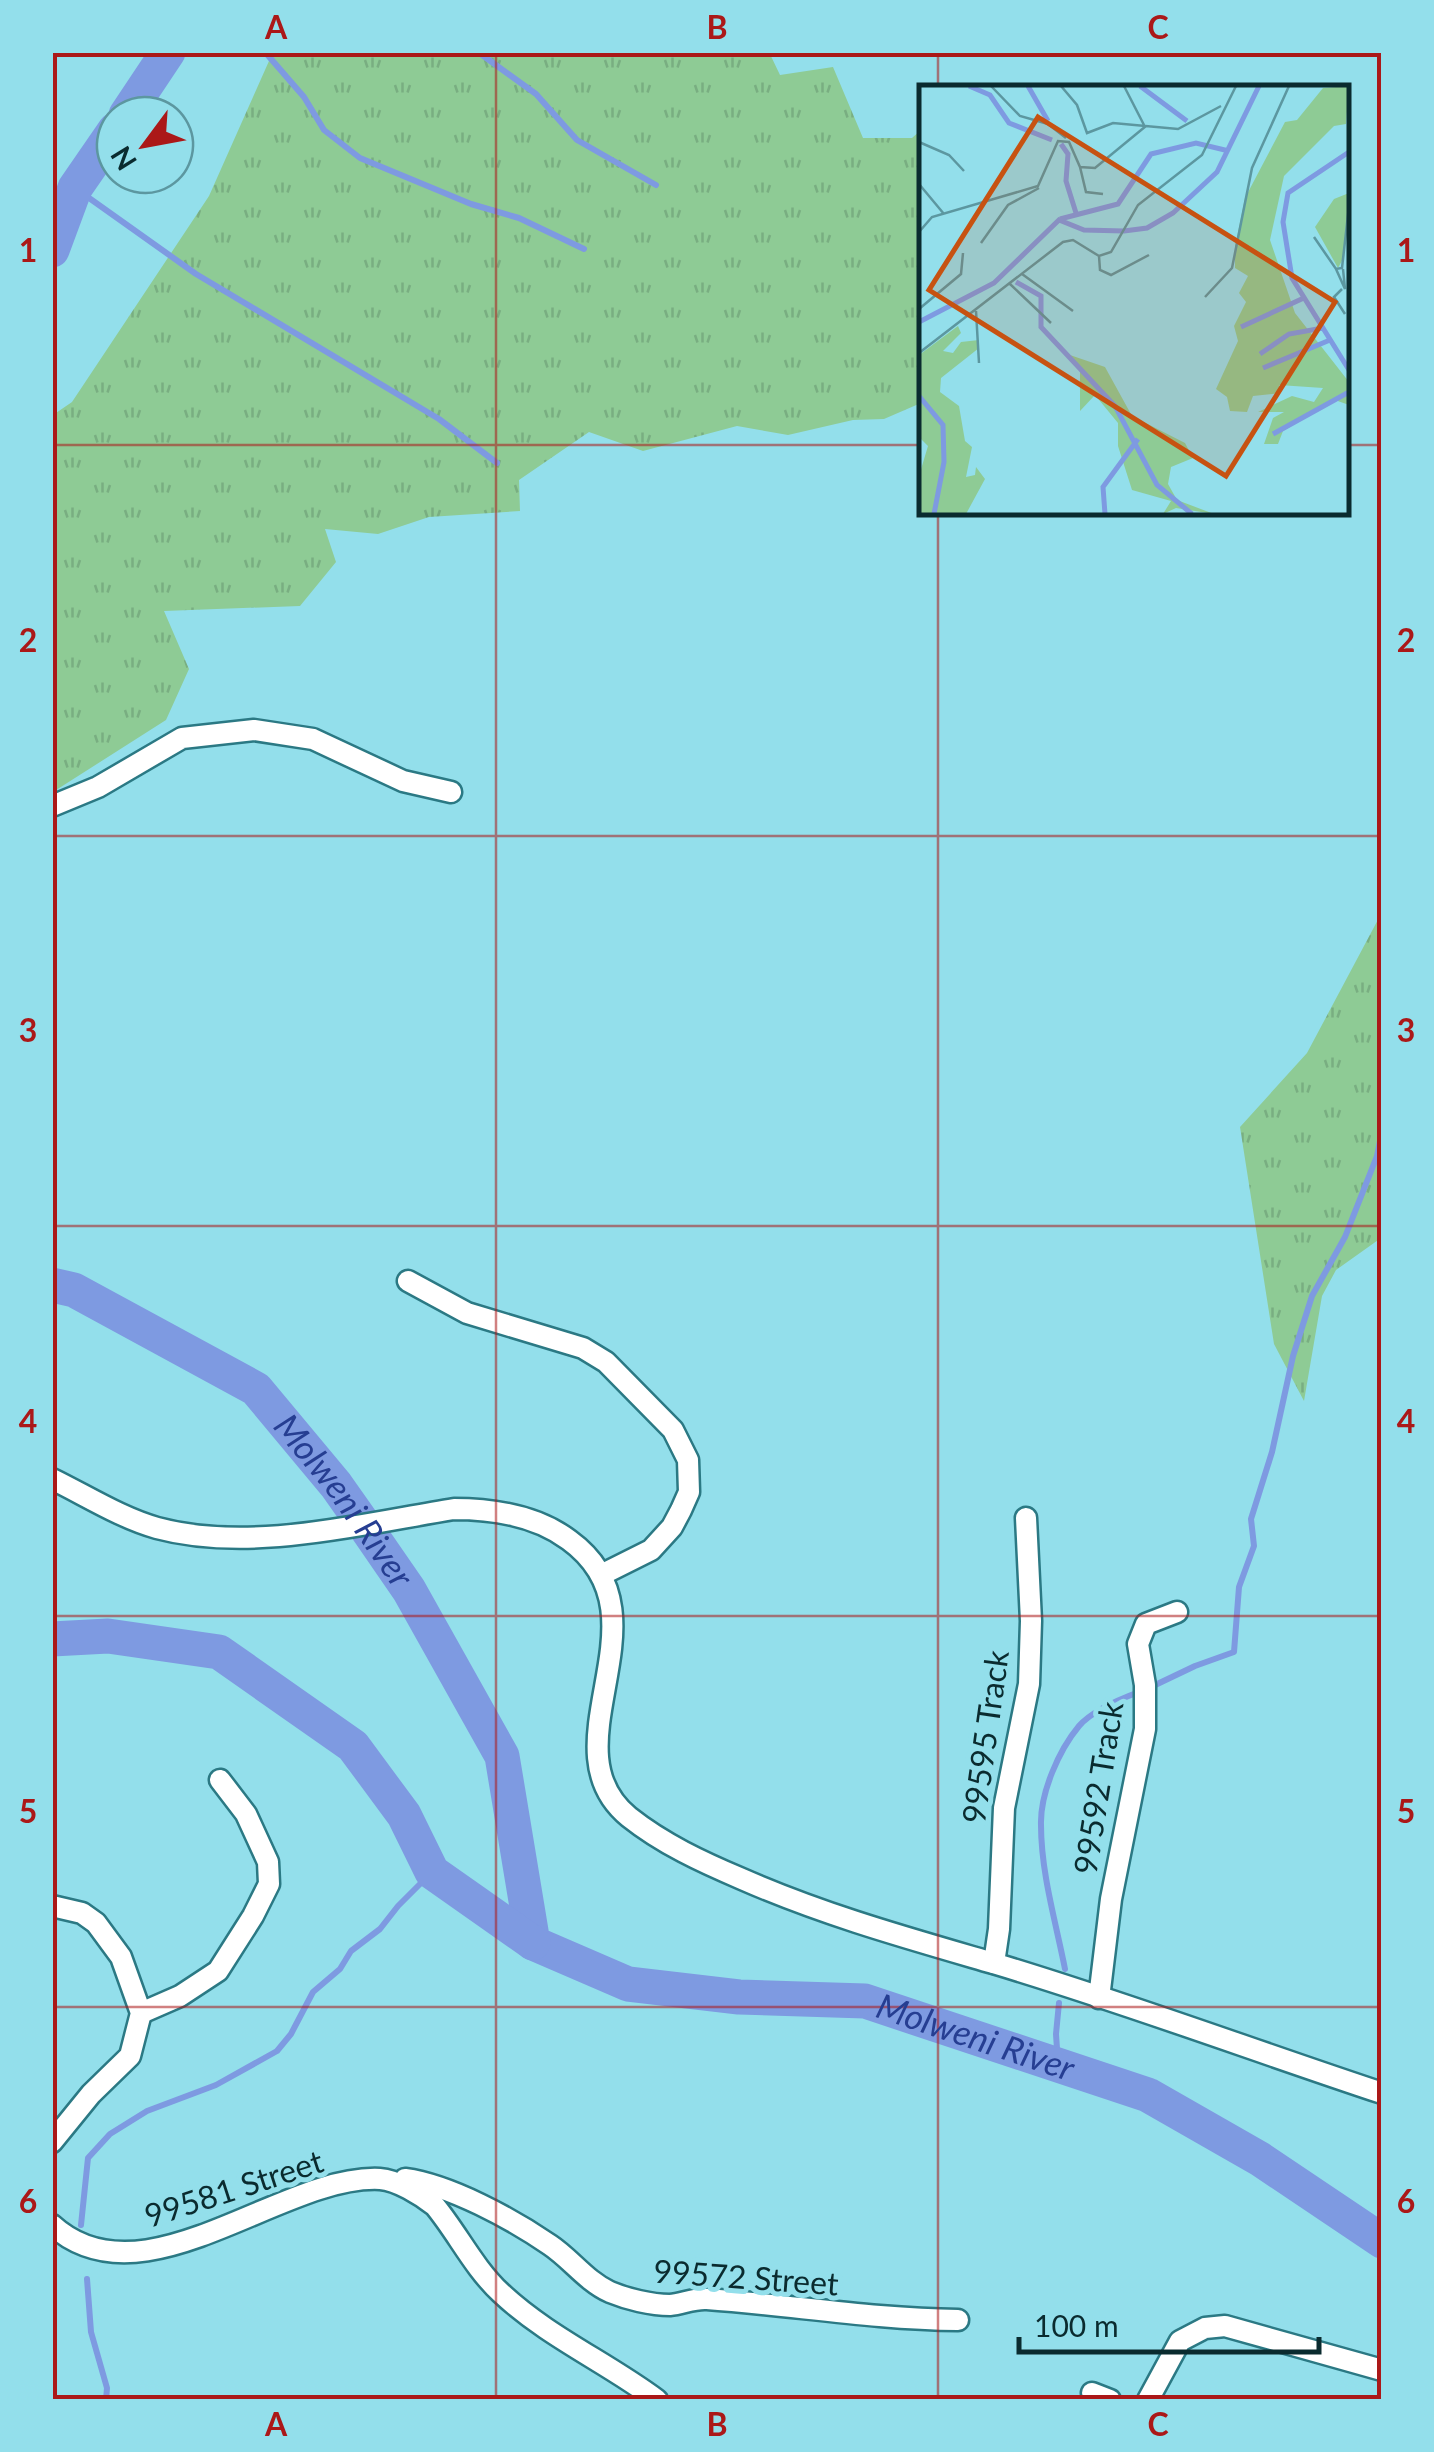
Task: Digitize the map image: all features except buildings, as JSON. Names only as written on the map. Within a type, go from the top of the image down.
[{"type":"street","points":[[52,806],[98,787],[182,738],[222,732],[284,732],[312,739],[403,781],[451,792]]},
{"type":"street","points":[[408,1281],[467,1313],[583,1348],[606,1362],[673,1430],[688,1460],[689,1492],[672,1527],[638,1560],[603,1574]]},
{"type":"street","points":[[52,1479],[154,1528],[245,1538],[475,1509],[533,1520],[583,1550],[603,1574],[612,1602],[614,1631],[598,1736],[603,1784],[618,1808],[653,1835],[694,1858],[808,1908],[994,1963],[1382,2093]]},
{"type":"street","name":"99595 Track","points":[[994,1963],[1004,1808],[1029,1684],[1031,1621],[1026,1518]]},
{"type":"street","name":"99592 Track","points":[[1099,1998],[1112,1899],[1145,1729],[1145,1685],[1138,1644],[1146,1624],[1178,1612]]},
{"type":"street","points":[[141,2014],[180,1996],[218,1971],[269,1884],[268,1862],[254,1830],[220,1780]]},
{"type":"street","points":[[52,1906],[82,1913],[96,1923],[121,1958],[141,2014],[130,2056],[91,2094],[52,2142]]},
{"type":"street","points":[[383,2179],[435,2206],[484,2274],[505,2296],[562,2340],[657,2400]]},
{"type":"street","name":"99581 Street","points":[[52,2225],[70,2240],[112,2250],[144,2252],[244,2221],[292,2197],[383,2179]]},
{"type":"street","name":"99572 Street","points":[[383,2179],[421,2182],[455,2195],[552,2246],[606,2290],[637,2300],[670,2305],[700,2298],[805,2306],[850,2315],[958,2320]]},
{"type":"street","points":[[1148,2400],[1180,2341],[1212,2326],[1256,2333],[1382,2370]]},
{"type":"green space","points":[[273,52],[769,52],[780,75],[833,67],[863,138],[912,138],[919,132],[919,404],[884,419],[853,420],[788,435],[737,426],[643,451],[589,432],[519,480],[520,511],[429,517],[378,534],[325,529],[336,562],[300,606],[164,611],[189,669],[166,720],[53,792],[53,415],[72,402],[209,196]]},
{"type":"green space","points":[[1381,914],[1381,1238],[1336,1270],[1322,1296],[1304,1401],[1274,1344],[1240,1127],[1307,1053]]},
{"type":"waterway","points":[[139,95],[168,52]]},
{"type":"waterway","points":[[265,52],[304,97],[324,130],[360,158],[471,204],[519,218],[584,249]]},
{"type":"waterway","points":[[478,52],[536,94],[577,140],[656,185]]},
{"type":"waterway","points":[[52,250],[75,188],[95,159]]},
{"type":"waterway","points":[[75,188],[196,274],[439,419],[497,463]]},
{"type":"waterway","points":[[1151,1687],[1234,1652],[1239,1587],[1254,1546],[1251,1519],[1272,1452],[1293,1356],[1312,1296],[1345,1237],[1377,1156],[1382,1131]]},
{"type":"waterway","name":"Molweni River","points":[[52,1285],[74,1290],[256,1389],[336,1485],[409,1590],[502,1756],[533,1943],[628,1984],[739,1997],[865,2001],[1148,2095],[1260,2159],[1382,2241]]},
{"type":"waterway","name":"Molweni River","points":[[52,1639],[108,1636],[219,1652],[353,1746],[404,1815],[432,1872],[533,1943]]},
{"type":"waterway","points":[[1065,1969],[1043,1861],[1041,1825],[1047,1786],[1064,1747],[1079,1726],[1099,1710],[1139,1692]]},
{"type":"waterway","points":[[81,2225],[88,2158],[110,2134],[147,2111],[216,2085],[277,2051],[291,2034],[313,1992],[340,1969],[351,1951],[380,1929],[432,1872]]},
{"type":"waterway","points":[[1058,2064],[1059,2003]]},
{"type":"waterway","points":[[52,2259],[54,2254]]},
{"type":"waterway","points":[[87,2279],[91,2332],[107,2388],[106,2400]]}]
